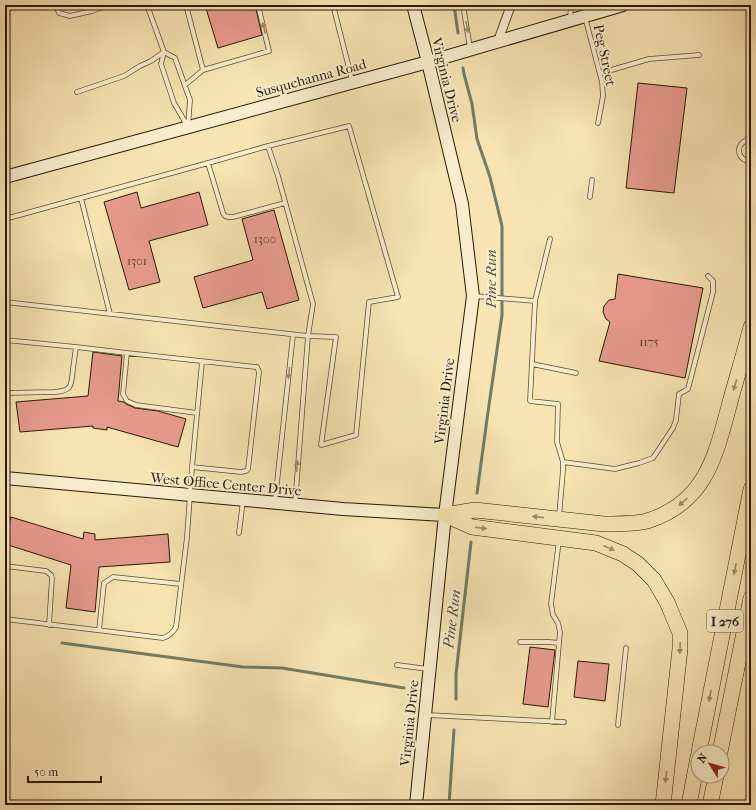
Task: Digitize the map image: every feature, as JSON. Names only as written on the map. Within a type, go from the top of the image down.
[{"type":"highway","points":[[445,516],[476,510],[604,524],[626,523],[646,521],[680,505],[695,491],[708,472],[717,450],[751,327]]},
{"type":"highway","name":"I 276","points":[[701,744],[751,489]]},
{"type":"highway","points":[[445,516],[472,527],[596,542],[623,554],[638,564],[654,580],[667,602],[680,632],[680,649],[663,805]]},
{"type":"highway","name":"I 276","points":[[722,744],[751,598]]},
{"type":"highway","points":[[688,805],[692,784]]},
{"type":"highway","points":[[710,805],[714,784]]},
{"type":"main road","name":"Virginia Drive","points":[[413,5],[462,204],[473,296],[445,516],[416,805]]},
{"type":"main road","name":"Susquehanna Road","points":[[5,177],[353,83],[620,6]]},
{"type":"main road","name":"West Office Center Drive","points":[[5,478],[343,510],[445,516]]},
{"type":"street","points":[[498,41],[510,5]]},
{"type":"lane","points":[[56,5],[59,13],[70,16],[109,5]]},
{"type":"lane","points":[[147,5],[164,52],[161,64],[174,103],[188,127]]},
{"type":"lane","points":[[186,5],[203,70]]},
{"type":"lane","points":[[184,85],[203,70],[269,51],[258,5]]},
{"type":"lane","points":[[333,5],[353,83]]},
{"type":"lane","points":[[463,5],[470,50]]},
{"type":"lane","points":[[569,21],[571,5]]},
{"type":"lane","name":"Peg Street","points":[[585,17],[602,82],[603,96],[598,123]]},
{"type":"lane","points":[[164,52],[175,58],[190,100],[188,127]]},
{"type":"lane","points":[[77,92],[124,76],[164,52]]},
{"type":"lane","points":[[601,74],[649,59],[699,55]]},
{"type":"lane","points":[[5,219],[268,146],[349,126],[398,297],[369,302],[356,435],[321,445],[336,337],[294,335],[5,302]]},
{"type":"lane","points":[[751,139],[746,140],[739,147],[740,156],[743,160],[751,162]]},
{"type":"lane","points":[[268,146],[313,304],[308,336],[294,505]]},
{"type":"lane","points":[[208,163],[225,216],[233,217],[285,203]]},
{"type":"lane","points":[[590,197],[592,180]]},
{"type":"lane","points":[[81,198],[110,314]]},
{"type":"lane","points":[[550,239],[535,301],[530,401],[558,404],[557,442],[563,462],[558,519]]},
{"type":"lane","points":[[563,462],[615,469],[653,458],[673,428],[676,420],[679,394],[688,389],[713,292],[713,281],[708,276]]},
{"type":"lane","points":[[473,296],[535,301]]},
{"type":"lane","points":[[275,503],[294,335]]},
{"type":"lane","points":[[5,344],[5,340],[202,362],[254,366],[259,368],[248,469],[241,472],[192,467]]},
{"type":"lane","points":[[5,393],[60,392],[66,390],[73,381],[76,347]]},
{"type":"lane","points":[[127,353],[123,394],[127,401],[136,404],[197,413]]},
{"type":"lane","points":[[5,619],[163,638],[170,635],[175,630],[187,537],[202,362]]},
{"type":"lane","points":[[532,364],[576,373]]},
{"type":"lane","points":[[239,533],[243,500]]},
{"type":"lane","points":[[552,722],[560,632],[551,604],[559,538]]},
{"type":"lane","points":[[5,566],[46,571],[52,575],[50,625]]},
{"type":"lane","points":[[98,630],[104,583],[113,577],[181,584]]},
{"type":"lane","points":[[520,642],[559,643]]},
{"type":"lane","points":[[618,725],[626,648]]},
{"type":"lane","points":[[397,665],[429,669]]},
{"type":"lane","points":[[424,715],[564,722]]},
{"type":"building","points":[[205,5],[255,5],[262,35],[218,48]]},
{"type":"building","points":[[638,83],[687,88],[674,193],[626,188]]},
{"type":"building","points":[[137,192],[141,208],[199,192],[208,225],[149,241],[160,282],[129,290],[104,202]]},
{"type":"building","points":[[274,210],[299,300],[267,309],[262,292],[203,308],[194,277],[253,260],[242,219]]},
{"type":"building","points":[[618,274],[703,288],[685,378],[599,361],[610,322],[606,319],[603,312],[604,306],[609,300],[615,299]]},
{"type":"building","points":[[93,352],[122,356],[118,401],[124,402],[135,408],[158,411],[186,419],[178,447],[107,427],[107,430],[93,428],[93,426],[20,432],[16,402],[88,396]]},
{"type":"building","points":[[11,517],[83,539],[84,532],[95,534],[95,540],[168,534],[170,562],[99,567],[95,612],[66,608],[71,565],[5,544],[5,537]]},
{"type":"building","points":[[530,647],[555,650],[548,707],[523,704]]},
{"type":"building","points":[[578,661],[609,664],[605,701],[574,697]]},
{"type":"waterway","name":"Pine Run","points":[[454,5],[458,33]]},
{"type":"waterway","name":"Pine Run","points":[[463,68],[472,104],[477,139],[490,177],[502,226],[502,315],[477,493]]},
{"type":"waterway","name":"Pine Run","points":[[456,699],[456,674],[471,542]]},
{"type":"waterway","points":[[62,643],[243,667],[282,668],[404,688]]},
{"type":"waterway","name":"Pine Run","points":[[449,805],[454,730]]}]
